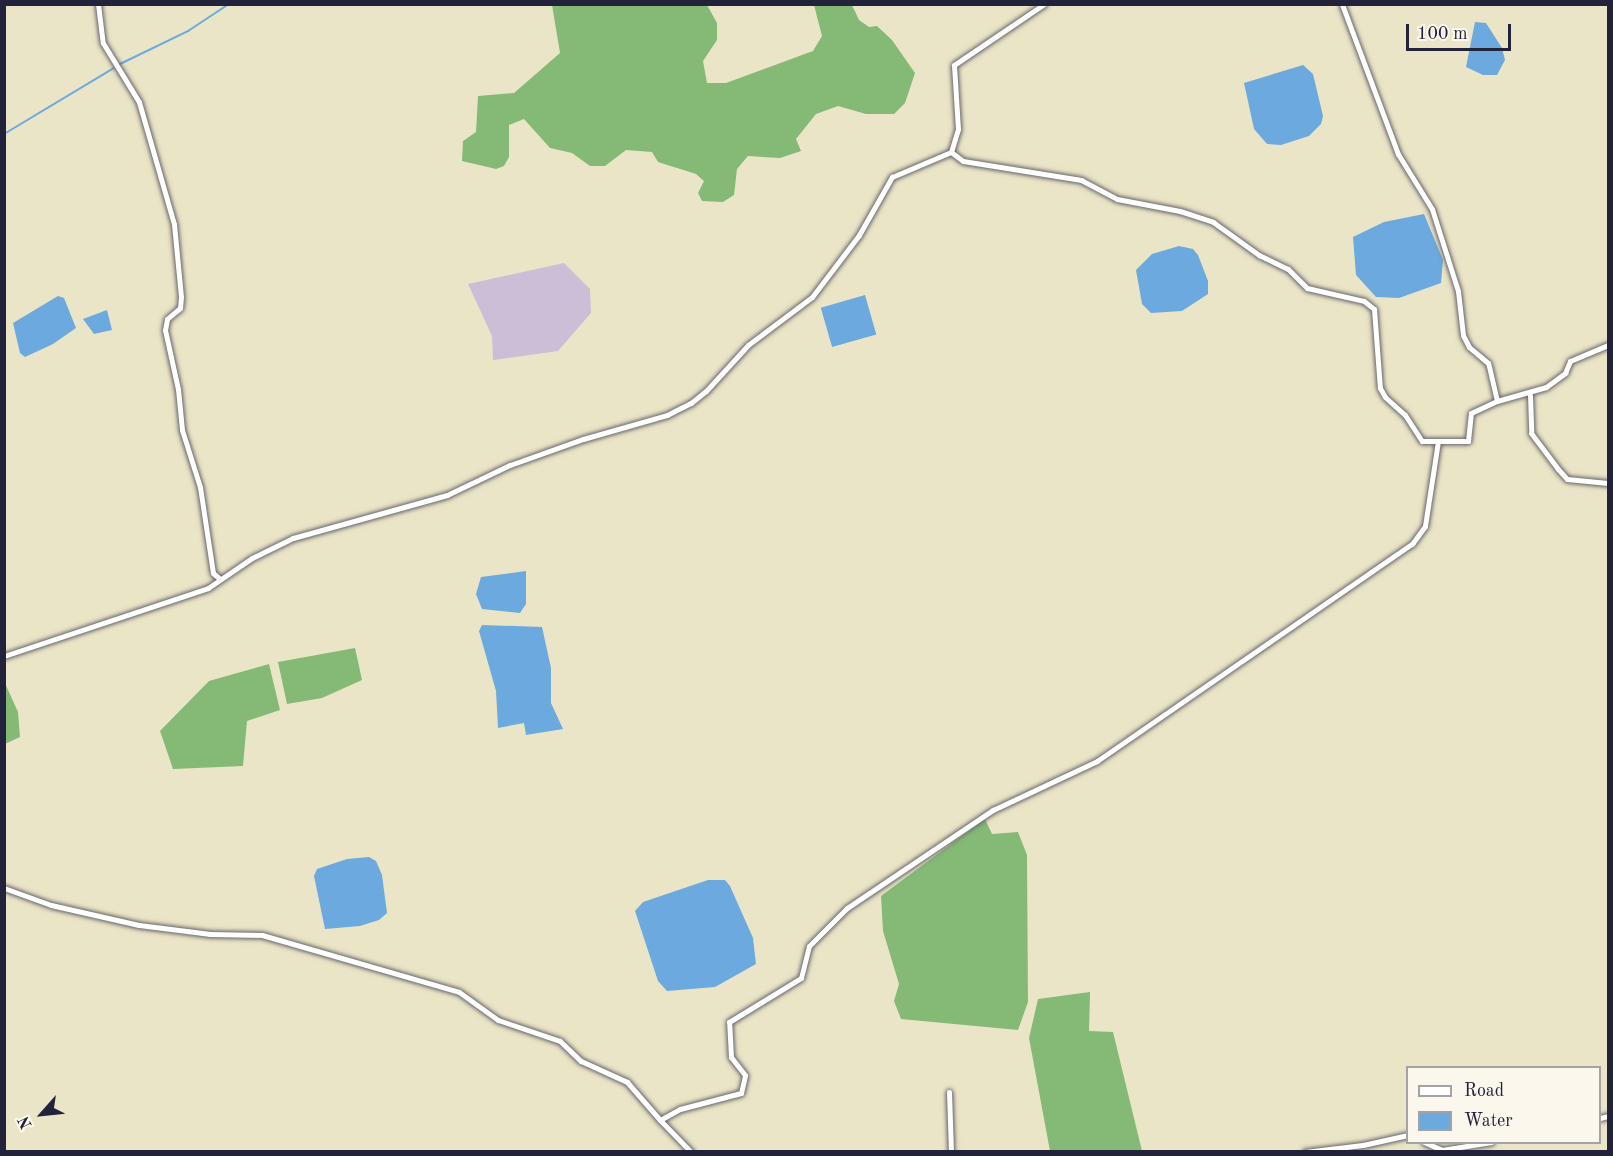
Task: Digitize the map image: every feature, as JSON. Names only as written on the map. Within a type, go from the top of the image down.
[{"type":"street","points":[[98,4],[103,43],[139,102],[174,224],[182,297],[180,308],[167,319],[165,330],[173,361],[182,430],[200,487],[213,573],[220,579]]},
{"type":"street","points":[[951,152],[958,129],[954,64],[1044,4]]},
{"type":"street","points":[[1342,4],[1398,154],[1432,209],[1458,291],[1463,335],[1469,347],[1488,363],[1497,401]]},
{"type":"street","points":[[4,656],[208,588],[293,538],[447,495],[530,458],[680,410],[706,392],[748,345],[812,297],[859,235],[892,177],[951,152]]},
{"type":"street","points":[[951,152],[963,161],[1081,180],[1117,199],[1180,210],[1213,222],[1259,255],[1288,269],[1307,288],[1364,301],[1374,309],[1380,388],[1422,441],[1468,441],[1471,413],[1497,401],[1530,395],[1565,373],[1570,361],[1608,345]]},
{"type":"street","points":[[1530,395],[1532,433],[1558,469],[1567,478],[1608,483]]},
{"type":"street","points":[[660,1120],[680,1109],[741,1093],[744,1075],[731,1057],[729,1022],[801,978],[809,946],[847,908],[986,814],[1097,761],[1412,544],[1425,526],[1438,441]]},
{"type":"street","points":[[4,888],[51,905],[139,925],[210,934],[262,935],[459,992],[498,1020],[560,1041],[581,1061],[627,1082],[691,1152]]},
{"type":"street","points":[[949,1092],[951,1152]]},
{"type":"street","points":[[1305,1152],[1363,1145],[1406,1135]]},
{"type":"street","points":[[1427,1144],[1442,1150],[1484,1144]]},
{"type":"shaded area","points":[[564,263],[590,289],[591,313],[558,351],[493,360],[492,336],[468,284]]},
{"type":"green space","points":[[552,5],[707,5],[717,23],[717,40],[703,61],[707,83],[726,83],[813,51],[822,36],[814,5],[852,5],[859,20],[869,27],[877,26],[892,40],[915,73],[905,103],[894,114],[866,114],[838,106],[816,114],[796,139],[801,151],[780,158],[748,156],[737,169],[734,195],[723,202],[702,201],[698,193],[704,181],[696,174],[658,162],[652,152],[626,150],[605,166],[590,166],[572,153],[550,148],[524,119],[509,125],[509,157],[504,166],[496,169],[462,161],[463,141],[476,132],[478,96],[514,93],[560,53]]},
{"type":"green space","points":[[355,648],[362,680],[322,698],[287,704],[278,662]]},
{"type":"green space","points":[[269,664],[280,710],[247,721],[243,766],[173,769],[160,731],[209,681]]},
{"type":"green space","points":[[4,681],[18,712],[20,737],[5,744]]},
{"type":"green space","points":[[985,819],[992,834],[1018,832],[1027,855],[1028,1002],[1018,1030],[901,1019],[894,1001],[899,984],[883,931],[881,896]]},
{"type":"green space","points":[[1090,992],[1089,1031],[1113,1032],[1142,1151],[1050,1151],[1029,1038],[1038,999]]},
{"type":"water","points":[[1475,22],[1486,23],[1502,48],[1505,60],[1497,75],[1483,75],[1466,67]]},
{"type":"water","points":[[1303,65],[1313,74],[1323,116],[1321,124],[1309,136],[1281,145],[1267,144],[1254,129],[1244,83]]},
{"type":"water","points":[[1424,214],[1443,260],[1441,283],[1399,298],[1376,297],[1356,275],[1353,237],[1384,222]]},
{"type":"water","points":[[1179,246],[1193,249],[1198,255],[1208,281],[1208,294],[1182,311],[1151,313],[1142,304],[1136,270],[1152,254]]},
{"type":"water","points":[[865,295],[876,334],[832,347],[821,308]]},
{"type":"water","points":[[58,296],[64,298],[76,328],[53,344],[25,357],[20,353],[13,323]]},
{"type":"water","points":[[107,310],[112,330],[94,334],[83,319]]},
{"type":"water","points":[[526,571],[526,604],[520,613],[482,609],[476,594],[481,577]]},
{"type":"water","points":[[482,625],[542,627],[551,668],[551,703],[563,729],[526,735],[524,723],[498,728],[496,691],[479,631]]},
{"type":"water","points":[[369,857],[376,861],[382,875],[387,913],[379,920],[360,926],[325,929],[314,876],[317,869],[347,859]]},
{"type":"water","points":[[708,880],[725,880],[730,886],[753,938],[756,964],[715,987],[667,991],[658,981],[635,911],[643,902]]},
{"type":"waterway","points":[[120,64],[188,31],[229,4]]},
{"type":"waterway","points":[[4,134],[114,68]]}]
